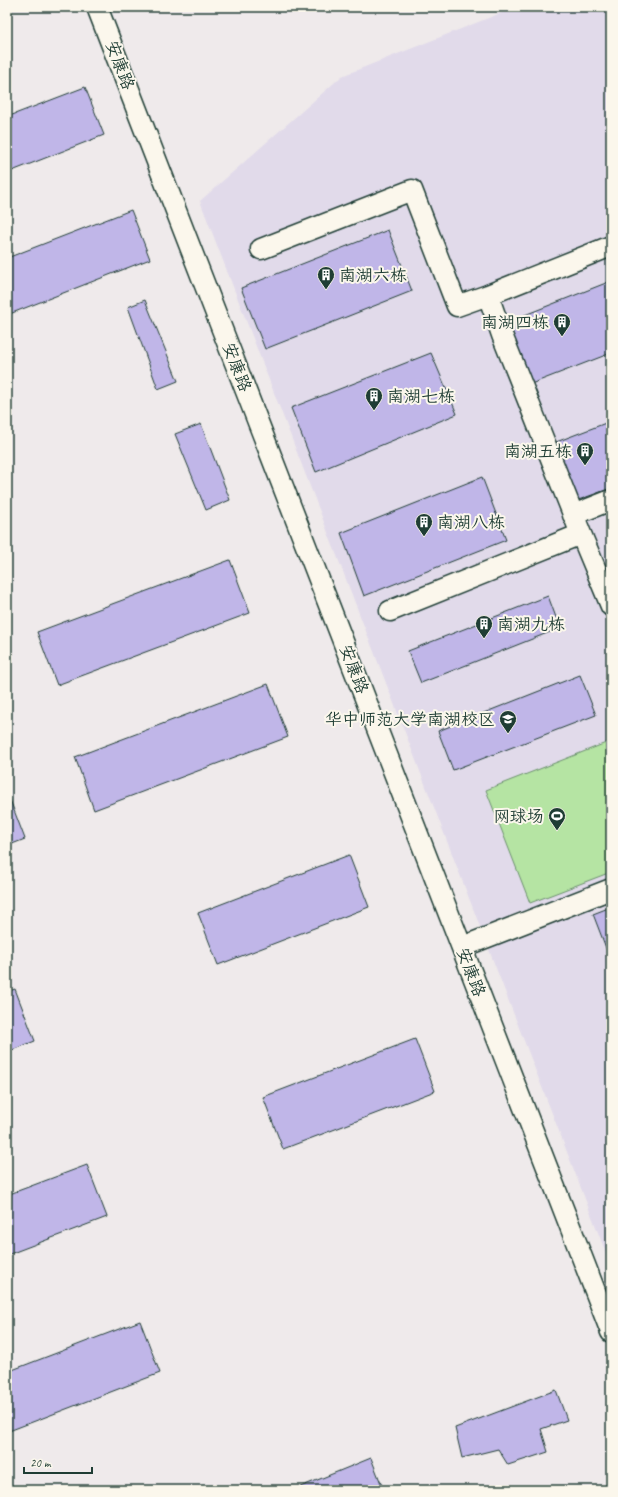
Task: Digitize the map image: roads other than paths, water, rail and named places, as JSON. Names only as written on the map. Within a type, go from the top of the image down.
[{"type":"street","name":"安康路","points":[[97,7],[611,1332]]},
{"type":"street","points":[[260,249],[412,190],[457,306],[611,246]]},
{"type":"street","points":[[488,295],[573,515],[611,606]]},
{"type":"street","points":[[573,515],[611,500]]},
{"type":"street","points":[[390,611],[581,534]]},
{"type":"street","points":[[462,947],[611,889]]},
{"type":"place","name":"南湖六栋","points":[[326,290]]},
{"type":"place","name":"南湖四栋","points":[[562,337]]},
{"type":"place","name":"南湖七栋","points":[[374,411]]},
{"type":"place","name":"南湖五栋","points":[[585,466]]},
{"type":"place","name":"南湖八栋","points":[[424,537]]},
{"type":"place","name":"南湖九栋","points":[[484,639]]},
{"type":"place","name":"华中师范大学南湖校区","points":[[508,734]]},
{"type":"place","name":"网球场","points":[[557,831]]}]
